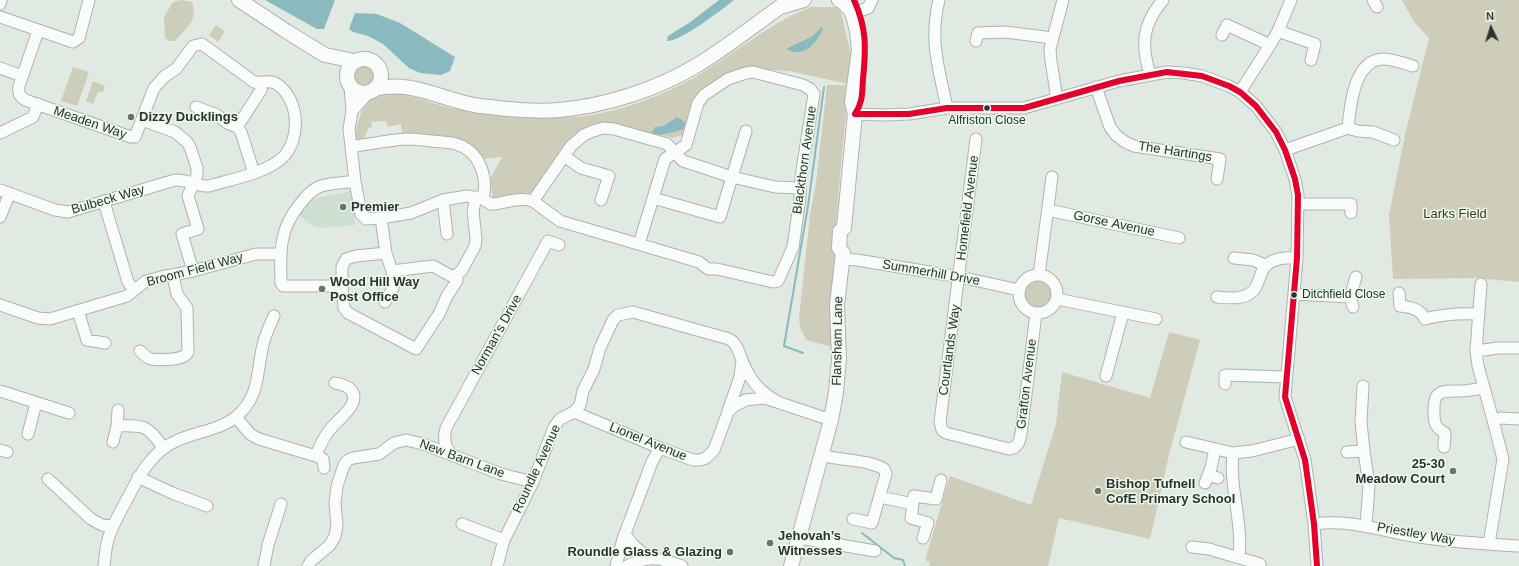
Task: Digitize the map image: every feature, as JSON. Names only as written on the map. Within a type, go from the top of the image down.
[{"type":"main road","points":[[239,0],[325,55],[348,83],[358,92],[372,91],[386,86],[417,89]]},
{"type":"main road","points":[[325,55],[354,61],[366,59],[371,60],[379,69],[417,89],[458,102],[480,106],[525,110],[559,110],[614,99],[654,87],[698,65],[784,4],[804,0]]},
{"type":"main road","name":"Flansham Lane","points":[[791,566],[800,538],[831,420],[838,377],[837,305],[842,256],[839,248],[840,231],[844,228],[855,114],[852,102],[859,50],[857,31],[852,12],[843,2],[839,0]]},
{"type":"main road","name":"Flansham Lane","points":[[855,114],[861,105],[866,48],[864,30],[856,6]]},
{"type":"main road","points":[[348,83],[348,70],[354,61]]},
{"type":"main road","points":[[372,91],[380,80],[379,69]]},
{"type":"street","points":[[0,4],[1,0]]},
{"type":"street","points":[[0,17],[70,42],[76,41],[81,32],[89,0]]},
{"type":"street","name":"Flansham Lane","points":[[856,6],[868,8],[872,0]]},
{"type":"street","points":[[939,0],[934,36],[935,50],[947,108]]},
{"type":"street","points":[[1057,99],[1050,49],[1063,0]]},
{"type":"street","points":[[1150,75],[1145,60],[1144,34],[1152,14],[1163,0]]},
{"type":"street","points":[[1240,92],[1278,31],[1291,0]]},
{"type":"street","points":[[1222,35],[1227,25],[1270,45]]},
{"type":"street","name":"Meaden Way","points":[[38,31],[22,76],[18,92],[20,97],[131,137],[135,137],[137,134],[154,88],[165,76],[176,69],[193,46],[198,44],[208,47],[254,82],[262,83],[269,81],[275,83],[285,92],[294,109],[296,120],[295,135],[292,144],[282,158],[264,169],[209,186],[204,187],[194,184]]},
{"type":"street","points":[[1278,31],[1316,44],[1311,60]]},
{"type":"street","points":[[976,41],[978,33],[988,32],[1005,32],[1053,38]]},
{"type":"street","points":[[1348,128],[1354,89],[1368,64],[1382,59],[1406,67]]},
{"type":"street","points":[[0,68],[22,76]]},
{"type":"street","name":"Blackthorn Avenue","points":[[533,201],[560,221],[699,262],[708,269],[717,269],[773,282],[778,281],[793,247],[814,94],[810,89],[802,85],[753,72],[739,74],[728,79],[704,95],[698,103],[686,145],[675,152]]},
{"type":"street","points":[[855,114],[908,114],[947,108],[1024,108],[1096,87],[1168,72],[1202,76],[1240,92],[1256,106],[1276,132],[1285,150],[1295,179],[1299,204],[1297,258],[1285,397],[1305,460],[1314,524],[1317,566]]},
{"type":"street","points":[[237,127],[261,90],[262,83]]},
{"type":"street","points":[[348,83],[352,111],[349,126],[355,181],[361,214],[366,219],[411,213],[442,200],[467,196],[479,198],[491,204],[514,200],[533,201],[571,146],[584,135],[603,128],[614,129],[667,144],[683,161],[732,177],[775,187],[800,188]]},
{"type":"street","name":"The Hartings","points":[[1096,87],[1110,127],[1120,138],[1134,146],[1220,159],[1217,179]]},
{"type":"street","points":[[352,111],[372,91]]},
{"type":"street","points":[[0,133],[33,117],[38,104]]},
{"type":"street","points":[[196,107],[216,115],[227,123],[237,127],[241,132],[254,172]]},
{"type":"street","points":[[142,120],[175,132],[187,142],[190,147],[197,168],[197,175],[188,196],[198,229],[182,234],[193,271]]},
{"type":"street","points":[[1285,150],[1348,128],[1358,131],[1373,132],[1394,140]]},
{"type":"street","points":[[653,198],[720,217],[746,130]]},
{"type":"street","points":[[351,147],[406,139],[456,144],[464,147],[471,153],[480,165],[485,189],[473,211],[476,239],[475,246],[462,270],[456,275],[451,276],[433,266],[392,271]]},
{"type":"street","name":"Homefield Avenue","points":[[960,277],[976,140]]},
{"type":"street","points":[[639,244],[665,159],[675,152]]},
{"type":"street","points":[[564,156],[581,168],[609,176],[601,200]]},
{"type":"street","points":[[1040,275],[1052,177]]},
{"type":"street","name":"Bulbeck Way","points":[[5,191],[63,212],[68,212],[175,180],[182,179],[194,184]]},
{"type":"street","points":[[342,286],[283,286],[281,283],[280,254],[284,230],[289,219],[312,190],[321,186],[355,181]]},
{"type":"street","points":[[0,217],[5,191]]},
{"type":"street","points":[[442,200],[447,234]]},
{"type":"street","points":[[104,202],[128,282],[134,290]]},
{"type":"street","points":[[1299,204],[1351,204],[1351,213]]},
{"type":"street","name":"Gorse Avenue","points":[[1048,210],[1179,238]]},
{"type":"street","points":[[381,218],[386,253],[392,271],[393,288],[385,302]]},
{"type":"street","name":"Norman's Drive","points":[[423,444],[436,439],[446,428],[554,243]]},
{"type":"street","points":[[386,253],[356,256],[346,259],[342,267],[344,308],[348,313],[416,349],[439,314],[447,296],[457,280],[456,275]]},
{"type":"street","name":"Broom Field Way","points":[[0,305],[38,318],[50,319],[127,296],[146,281],[193,271],[256,254],[280,254]]},
{"type":"street","name":"Summerhill Drive","points":[[842,256],[960,277],[1019,290]]},
{"type":"street","points":[[1234,258],[1253,260],[1265,265]]},
{"type":"street","points":[[1217,297],[1235,298],[1242,296],[1252,291],[1265,265],[1282,258],[1297,258]]},
{"type":"street","points":[[1040,275],[1049,279],[1053,283],[1056,288],[1057,299],[1052,308],[1047,311],[1036,313],[1025,308],[1021,303],[1019,290],[1026,279],[1032,276],[1040,275]]},
{"type":"street","points":[[140,351],[149,359],[182,358],[187,355],[187,308],[177,294],[172,276]]},
{"type":"street","name":"Courtlands Way","points":[[960,277],[940,422],[942,430],[946,433],[1009,449]]},
{"type":"street","points":[[1294,294],[1351,302],[1356,277]]},
{"type":"street","points":[[1481,284],[1476,350],[1478,366],[1500,446],[1503,463],[1490,544]]},
{"type":"street","points":[[1399,293],[1400,306],[1414,308],[1423,313],[1425,319],[1437,315],[1458,313],[1479,314]]},
{"type":"street","points":[[1057,299],[1156,319]]},
{"type":"street","points":[[78,311],[87,340],[105,343]]},
{"type":"street","name":"Roundle Avenue","points":[[498,566],[504,540],[533,482],[554,427],[560,419],[574,412],[580,405],[583,391],[594,369],[600,348],[608,329],[618,315],[626,312],[633,312],[729,339],[735,343],[752,382],[768,397],[780,403]]},
{"type":"street","name":"Grafton Avenue","points":[[1009,449],[1016,447],[1020,440],[1036,313]]},
{"type":"street","points":[[1106,376],[1123,313]]},
{"type":"street","points":[[104,566],[108,537],[146,464],[163,448],[185,438],[227,424],[236,417],[252,398],[257,384],[263,343],[274,316]]},
{"type":"street","points":[[1476,350],[1519,348]]},
{"type":"street","points":[[728,412],[740,377],[742,361]]},
{"type":"street","points":[[1225,384],[1225,375],[1286,377]]},
{"type":"street","points":[[316,456],[320,445],[332,427],[353,404],[353,394],[350,389],[335,382]]},
{"type":"street","points":[[1362,386],[1361,422],[1368,485],[1366,526]]},
{"type":"street","points":[[1444,447],[1445,433],[1437,428],[1434,422],[1434,408],[1438,394],[1442,391],[1448,390],[1461,391],[1484,388]]},
{"type":"street","points":[[0,391],[69,413]]},
{"type":"street","points":[[728,412],[734,406],[746,400],[765,398],[831,420]]},
{"type":"street","points":[[28,434],[36,403]]},
{"type":"street","points":[[113,442],[117,426],[118,410]]},
{"type":"street","name":"Lionel Avenue","points":[[574,412],[660,448],[693,460],[700,460],[706,458],[714,450],[728,412]]},
{"type":"street","points":[[236,417],[250,434],[259,439],[316,456],[323,460],[324,468]]},
{"type":"street","points":[[1493,420],[1502,418],[1519,419]]},
{"type":"street","points":[[117,426],[146,428],[154,433],[163,448]]},
{"type":"street","name":"Norman's Drive","points":[[446,428],[444,440],[447,450],[451,454]]},
{"type":"street","points":[[1186,442],[1233,453],[1252,451],[1298,439]]},
{"type":"street","name":"New Barn Lane","points":[[308,566],[311,561],[330,545],[335,536],[337,526],[335,503],[337,486],[344,465],[348,460],[353,458],[379,454],[400,441],[406,440],[423,444],[451,454],[501,474],[533,482]]},
{"type":"street","points":[[616,566],[625,534],[652,462],[660,448]]},
{"type":"street","points":[[1210,479],[1215,449]]},
{"type":"street","points":[[1347,452],[1364,451]]},
{"type":"street","points":[[1233,453],[1232,481],[1240,532],[1239,556]]},
{"type":"street","points":[[821,455],[830,458],[873,465],[884,469],[886,474],[872,523],[853,519]]},
{"type":"street","points":[[138,477],[172,493],[207,506]]},
{"type":"street","points":[[48,479],[91,519],[102,524],[113,526]]},
{"type":"street","points":[[923,538],[928,523],[911,518],[914,496],[936,499],[941,480]]},
{"type":"street","points":[[880,497],[913,504]]},
{"type":"street","points":[[264,566],[268,545],[281,504]]},
{"type":"street","name":"Priestley Way","points":[[1314,524],[1332,522],[1366,526],[1414,536],[1519,546]]},
{"type":"street","points":[[462,524],[504,540]]},
{"type":"street","points":[[625,534],[628,540],[638,550],[650,558]]},
{"type":"street","points":[[800,538],[875,551]]},
{"type":"street","points":[[1192,547],[1209,549],[1239,556],[1260,564]]},
{"type":"street","points":[[627,566],[650,558],[661,559],[682,566]]},
{"type":"shaded area","points":[[351,191],[355,225],[320,228],[311,225],[298,214],[310,199]]},
{"type":"green space","points":[[181,0],[192,2],[194,14],[190,23],[175,41],[169,41],[165,38],[164,17],[173,2]]},
{"type":"green space","name":"Larks Field","points":[[1402,0],[1519,0],[1519,282],[1476,278],[1393,279],[1389,215],[1405,135],[1429,38],[1414,22]]},
{"type":"green space","points":[[811,7],[840,8],[851,55],[848,84],[789,71],[755,69],[720,79],[683,135],[672,138],[626,127],[568,141],[534,193],[513,194],[493,200],[490,179],[502,157],[485,159],[477,155],[402,135],[401,124],[388,127],[386,121],[371,122],[372,127],[369,128],[364,138],[360,141],[356,140],[356,129],[359,118],[369,101],[379,95],[390,93],[403,94],[457,109],[528,118],[579,117],[629,106],[671,89],[697,76],[781,21]],"holes":[[[821,27],[818,38],[809,47],[797,45],[814,36]]]},
{"type":"green space","points":[[216,25],[225,31],[218,42],[209,35]]},
{"type":"green space","points":[[364,63],[373,66],[376,75],[373,84],[364,87],[355,84],[352,75],[355,66]]},
{"type":"green space","points":[[73,67],[89,72],[77,106],[61,101]]},
{"type":"green space","points":[[93,81],[105,86],[103,92],[98,92],[93,104],[86,101]]},
{"type":"green space","points":[[827,85],[849,85],[839,183],[833,281],[832,347],[806,340],[800,327],[799,318],[810,215],[816,183]]},
{"type":"green space","points":[[1038,278],[1050,283],[1055,295],[1050,307],[1038,312],[1026,307],[1021,295],[1026,283]]},
{"type":"green space","name":"Bishop Tufnell CofE Primary School","points":[[1169,332],[1200,340],[1169,455],[1150,539],[1059,518],[1048,566],[929,566],[930,562],[925,560],[950,476],[1031,505],[1056,424],[1062,372],[1150,398]]},
{"type":"water","points":[[265,0],[335,0],[324,29],[317,29]]},
{"type":"water","points":[[719,0],[734,0],[691,31],[674,40],[667,41],[668,36],[689,23]]},
{"type":"water","points":[[355,13],[377,14],[400,23],[455,57],[450,71],[441,75],[420,73],[409,68],[383,44],[368,36],[353,32],[349,29]]},
{"type":"water","points":[[821,27],[823,29],[819,37],[809,48],[800,52],[786,49],[813,36]]},
{"type":"water","points":[[677,117],[685,122],[684,128],[670,133],[654,135],[652,132],[655,127],[664,126]]},
{"type":"waterway","points":[[803,353],[784,346],[808,206],[824,87]]},
{"type":"waterway","points":[[862,533],[894,558],[903,560],[905,566]]},
{"type":"transit line","points":[[854,0],[861,20],[865,48],[862,97],[855,114]]},
{"type":"transit line","points":[[855,114],[909,114],[947,108],[1024,108],[1119,81],[1167,72],[1202,76],[1229,86],[1240,92],[1256,106],[1276,132],[1285,150],[1295,179],[1298,195],[1297,258],[1285,397],[1305,460],[1314,524],[1317,566]]},
{"type":"place","name":"Alfriston Close","points":[[987,108]]},
{"type":"place","name":"Dizzy Ducklings","points":[[131,117]]},
{"type":"place","name":"Premier","points":[[343,207]]},
{"type":"place","name":"Wood Hill Way Post Office","points":[[322,289]]},
{"type":"place","name":"Ditchfield Close","points":[[1294,295]]},
{"type":"place","name":"25-30 Meadow Court","points":[[1453,471]]},
{"type":"place","name":"Bishop Tufnell CofE Primary School","points":[[1098,491]]},
{"type":"place","name":"Jehovah’s Witnesses","points":[[770,543]]},
{"type":"place","name":"Roundle Glass & Glazing","points":[[730,552]]}]
